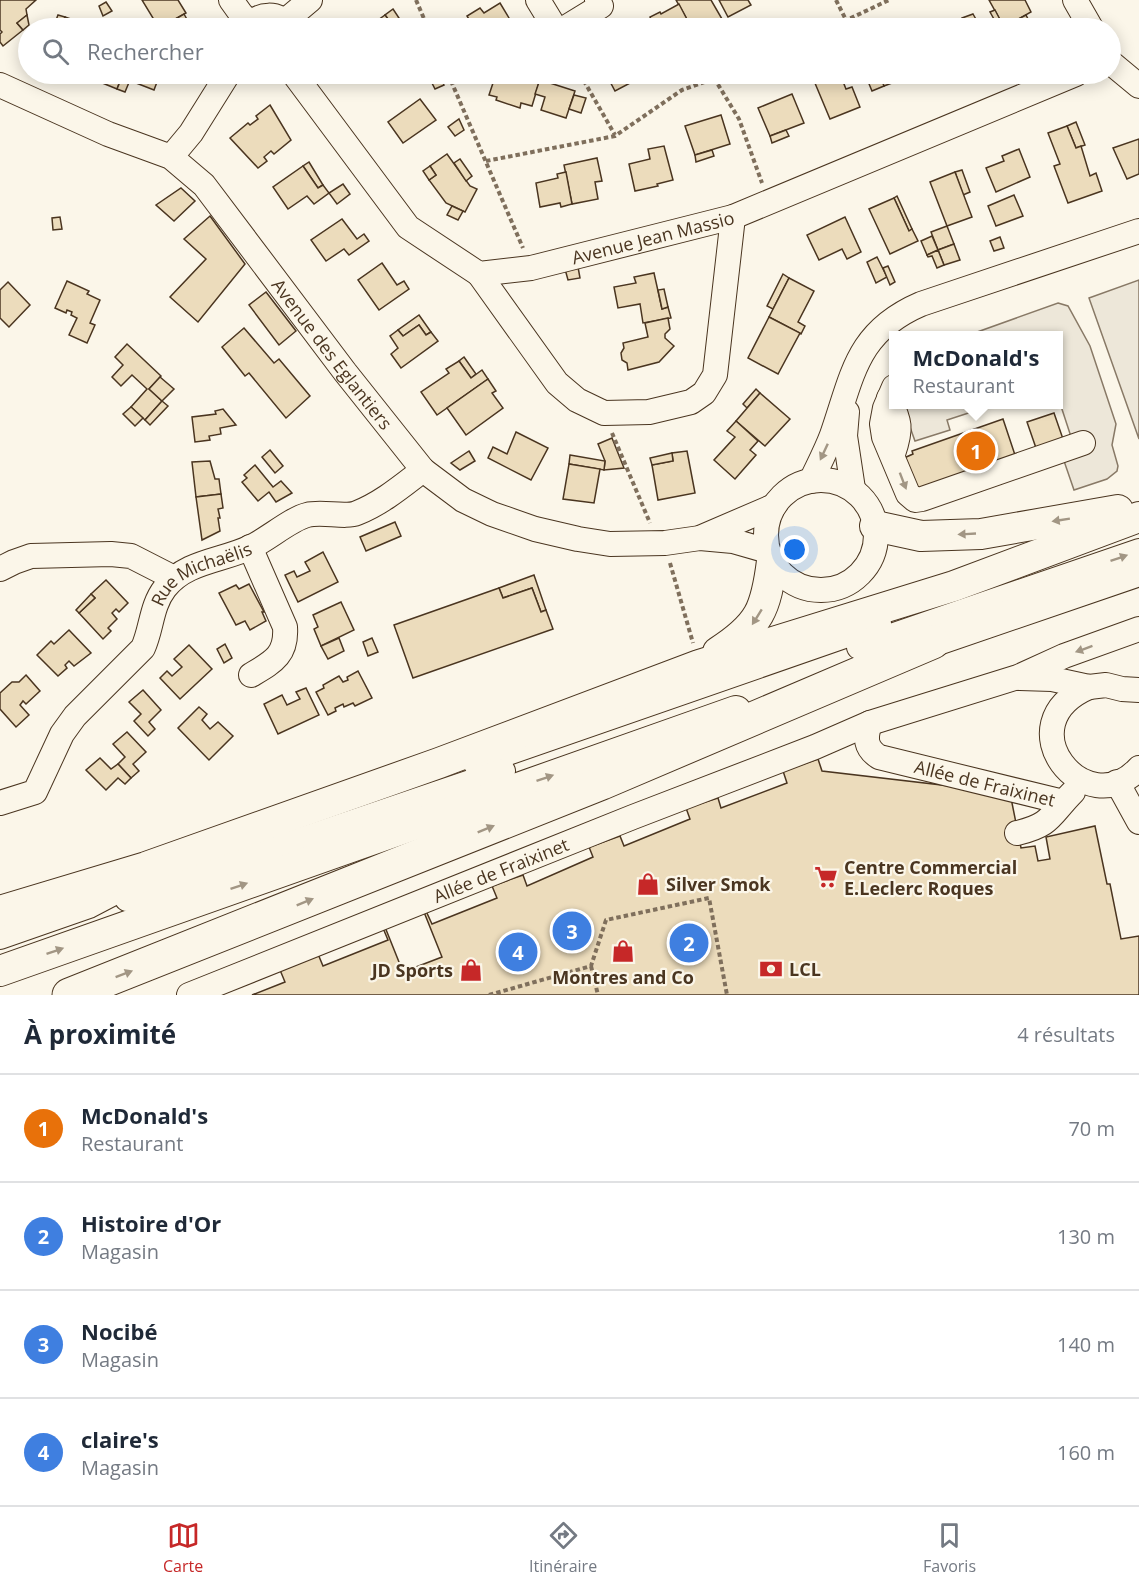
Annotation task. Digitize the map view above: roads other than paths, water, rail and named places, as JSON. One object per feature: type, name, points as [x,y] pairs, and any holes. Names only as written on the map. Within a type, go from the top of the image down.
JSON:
[{"type":"highway","points":[[69,995],[602,783],[933,642]]},
{"type":"main road","points":[[875,526],[921,536],[981,534],[1139,507]]},
{"type":"main road","points":[[0,911],[157,863],[438,763],[699,665],[954,585],[1139,517]]},
{"type":"main road","points":[[699,665],[739,638],[758,617],[764,606],[768,588],[770,556]]},
{"type":"main road","points":[[0,971],[1139,571]]},
{"type":"street","points":[[231,0],[244,18]]},
{"type":"street","points":[[293,18],[310,0]]},
{"type":"street","points":[[538,0],[549,18]]},
{"type":"street","points":[[581,18],[601,6],[597,0]]},
{"type":"street","points":[[1075,0],[1085,18]]},
{"type":"street","points":[[259,18],[267,15],[279,18]]},
{"type":"street","points":[[1121,71],[1139,86]]},
{"type":"street","points":[[171,157],[191,133],[222,84]]},
{"type":"street","points":[[302,84],[408,226],[479,274],[557,383],[577,400],[604,413],[650,412],[691,402],[704,393],[715,375],[733,216]]},
{"type":"street","name":"Avenue Jean Massio","points":[[479,274],[531,268],[733,216],[1052,84]]},
{"type":"street","name":"Avenue des Eglantiers","points":[[0,85],[108,134],[171,157],[204,185],[345,372],[423,470],[463,500],[492,514],[535,529],[610,544],[665,543],[700,538],[733,541],[770,556]]},
{"type":"street","points":[[811,481],[831,437],[855,363],[869,341],[882,328],[906,310],[1139,231]]},
{"type":"street","points":[[849,382],[845,436],[853,489]]},
{"type":"street","points":[[889,397],[882,424],[884,438],[893,454],[908,494],[915,500],[1083,443]]},
{"type":"street","name":"Rue Michaëlis","points":[[0,803],[35,792],[62,734],[75,716],[143,648],[159,598],[174,578],[188,569],[250,548],[306,515],[354,514],[385,500],[423,470]]},
{"type":"street","points":[[811,481],[829,481],[853,489],[869,508],[875,526],[876,539],[873,555],[866,568],[854,580],[825,591],[809,590],[794,584],[782,574],[770,556],[766,531],[768,518],[774,506],[783,494],[811,481]]},
{"type":"street","name":"Avenue des Eglantiers","points":[[700,538],[774,506]]},
{"type":"street","points":[[0,937],[89,906],[129,885],[1139,533]]},
{"type":"street","points":[[250,548],[285,627],[282,650],[276,660],[251,675]]},
{"type":"street","points":[[89,906],[136,898],[1139,551]]},
{"type":"street","points":[[0,569],[14,561],[31,556],[111,554],[131,556],[174,578]]},
{"type":"street","points":[[1018,677],[1064,656],[1139,629]]},
{"type":"street","points":[[1018,677],[1052,679],[1089,687]]},
{"type":"street","name":"Allée de Fraixinet","points":[[189,995],[633,817],[815,747],[870,723],[1018,677]]},
{"type":"street","points":[[1133,694],[1106,685],[1089,687],[1075,693],[1063,703],[1055,717],[1052,732],[1053,747],[1059,762],[1070,773],[1083,781],[1094,784],[1117,782],[1139,768]]},
{"type":"street","points":[[870,723],[866,743],[871,752],[879,757]]},
{"type":"street","name":"Allée de Fraixinet","points":[[815,747],[879,757],[1063,802],[1083,781]]},
{"type":"street","points":[[1117,782],[1139,822]]},
{"type":"street","points":[[1017,833],[1036,829],[1049,820],[1063,802]]},
{"type":"place","name":"McDonald's","points":[[976,451]]},
{"type":"place","name":"Centre Commercial E.Leclerc Roques","points":[[826,877]]},
{"type":"place","name":"Silver Smok","points":[[648,884]]},
{"type":"place","name":"Nocibé","points":[[572,931]]},
{"type":"place","name":"Histoire d'Or","points":[[689,943]]},
{"type":"place","name":"Montres and Co","points":[[623,951]]},
{"type":"place","name":"claire's","points":[[518,952]]},
{"type":"place","name":"LCL","points":[[771,969]]},
{"type":"place","name":"JD Sports","points":[[471,970]]}]
